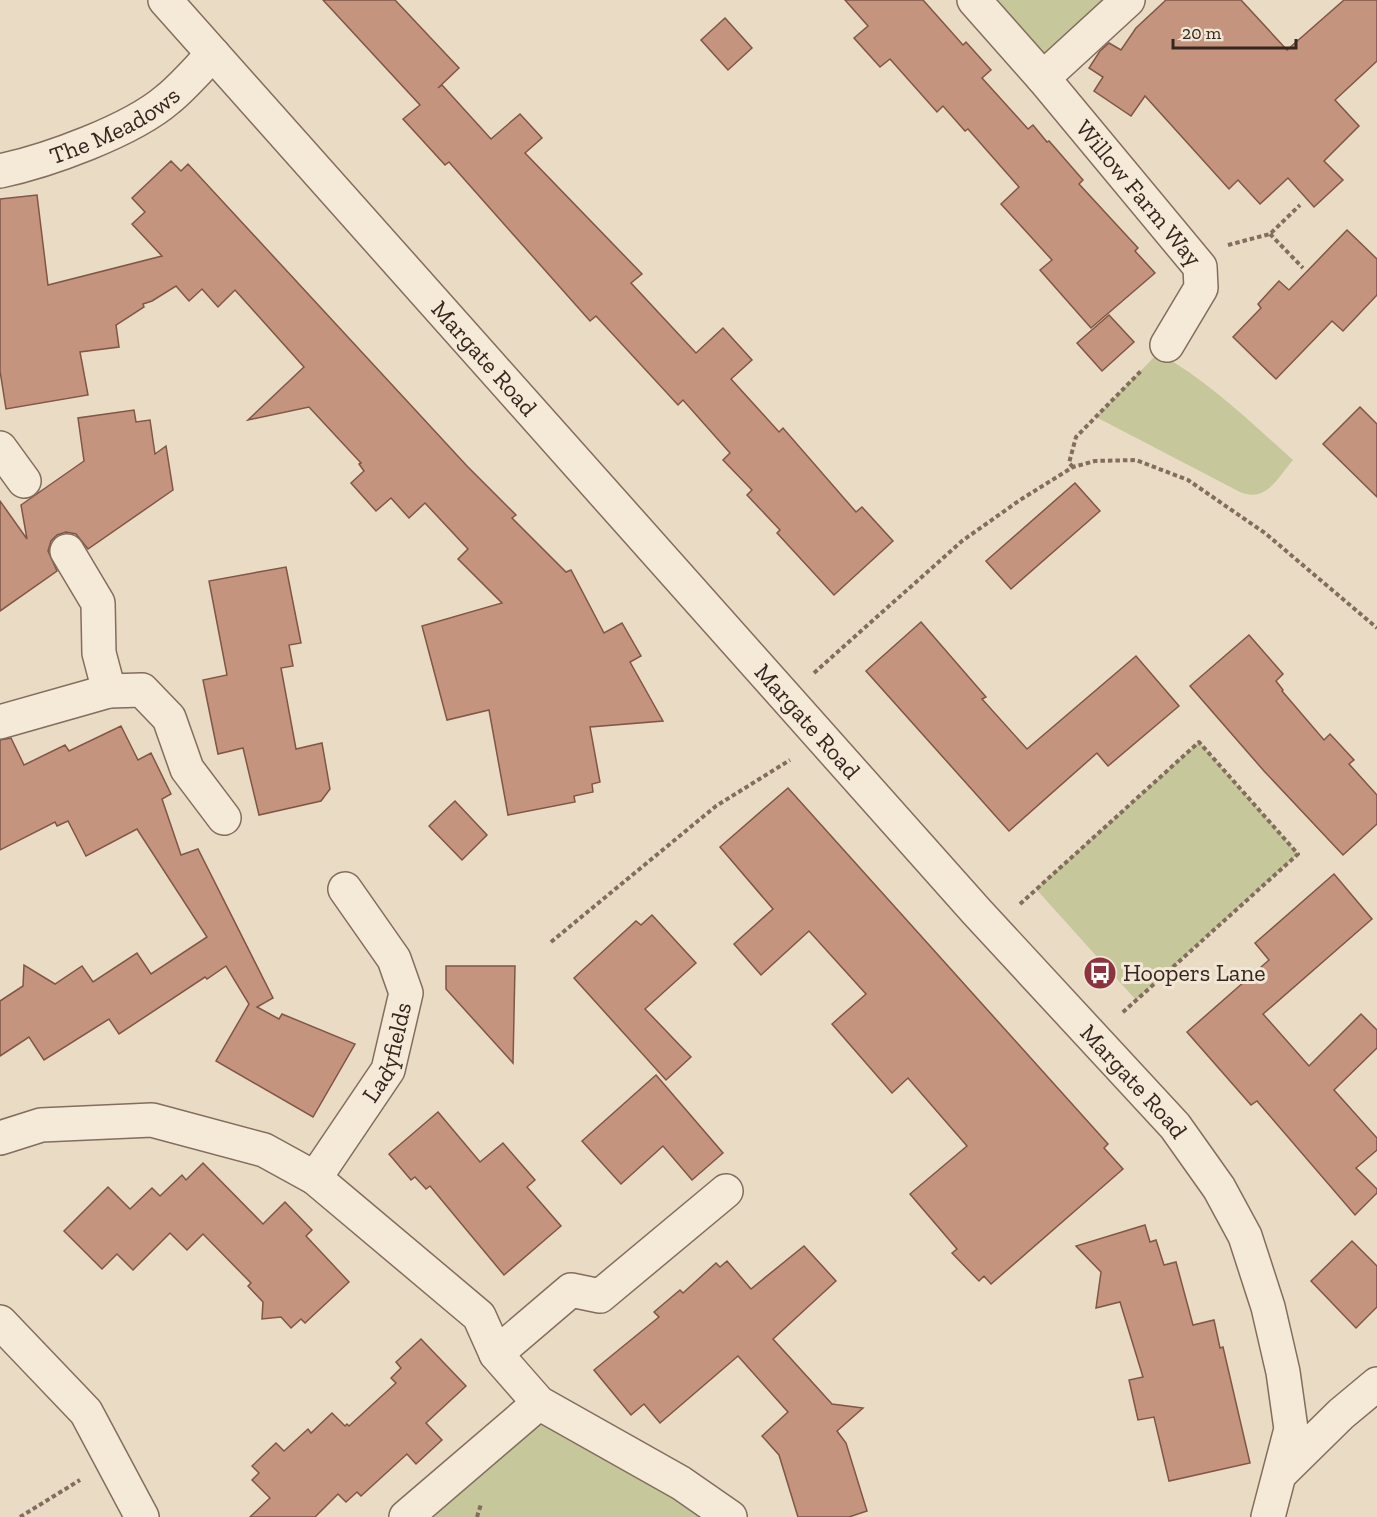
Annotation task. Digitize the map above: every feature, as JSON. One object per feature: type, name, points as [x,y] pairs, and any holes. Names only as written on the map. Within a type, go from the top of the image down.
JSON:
[{"type":"street","name":"Margate Road","points":[[165,0],[413,282],[787,697],[992,929],[1175,1126],[1219,1188],[1245,1236],[1268,1307],[1283,1372],[1291,1429],[1268,1517]]},
{"type":"street","name":"Willow Farm Way","points":[[974,0],[1043,78],[1200,267],[1201,288],[1167,345]]},
{"type":"street","points":[[1043,78],[1128,0]]},
{"type":"street","name":"The Meadows","points":[[0,171],[19,167],[118,130],[167,100],[213,54]]},
{"type":"street","points":[[0,448],[24,482]]},
{"type":"street","points":[[67,551],[98,603],[99,653],[109,691]]},
{"type":"street","points":[[0,722],[109,691],[142,690],[169,718],[187,769],[224,818]]},
{"type":"street","name":"Ladyfields","points":[[315,1178],[388,1070],[406,993],[394,959],[345,889]]},
{"type":"street","points":[[0,1138],[41,1125],[152,1120],[264,1150],[315,1178],[479,1316],[496,1354],[539,1403],[681,1483],[730,1517]]},
{"type":"street","points":[[496,1354],[571,1290],[600,1296],[726,1191]]},
{"type":"street","points":[[0,1322],[86,1412],[142,1517]]},
{"type":"street","points":[[1279,1476],[1341,1414],[1377,1384]]},
{"type":"street","points":[[406,1517],[539,1403]]},
{"type":"path","points":[[1190,255],[1270,234],[1300,205]]},
{"type":"path","points":[[1270,234],[1303,268]]},
{"type":"path","points":[[1073,468],[1069,463],[1076,437],[1167,345]]},
{"type":"path","points":[[787,697],[962,541],[1020,500],[1073,468],[1095,461],[1136,460],[1188,480],[1265,533],[1377,628]]},
{"type":"path","points":[[551,942],[716,806],[825,740]]},
{"type":"path","points":[[992,929],[1199,742],[1298,854],[1094,1038]]},
{"type":"path","points":[[20,1517],[111,1460]]},
{"type":"green space","points":[[974,0],[1128,0],[1043,78]]},
{"type":"green space","points":[[1158,353],[1212,389],[1293,460],[1271,487],[1257,494],[1249,495],[1240,492],[1096,417]]},
{"type":"green space","points":[[1199,742],[1298,854],[1136,1000],[1036,889]]},
{"type":"green space","points":[[539,1403],[730,1517],[406,1517]]},
{"type":"building","points":[[323,0],[395,0],[459,68],[438,88],[442,85],[491,139],[520,114],[542,138],[525,153],[642,274],[631,283],[696,353],[723,328],[752,360],[731,379],[779,432],[783,428],[856,512],[862,507],[893,541],[834,595],[777,533],[780,530],[747,495],[752,490],[723,460],[730,453],[683,400],[678,405],[596,316],[590,321],[449,162],[445,165],[403,119],[420,105]]},
{"type":"building","points":[[845,0],[923,0],[963,45],[966,42],[991,70],[982,78],[1028,129],[1033,125],[1047,142],[1049,141],[1083,180],[1079,184],[1138,248],[1135,251],[1155,273],[1091,328],[1040,270],[1052,260],[1001,204],[1019,187],[968,129],[965,131],[943,106],[937,112],[890,59],[880,67],[854,38],[868,26]]},
{"type":"building","points":[[1166,0],[1241,0],[1287,50],[1344,0],[1377,0],[1377,61],[1335,100],[1359,126],[1324,161],[1343,180],[1314,207],[1288,178],[1260,204],[1238,180],[1229,189],[1145,96],[1131,116],[1094,91],[1103,77],[1089,68],[1100,51],[1109,43],[1121,50],[1136,28]]},
{"type":"building","points":[[725,18],[752,48],[728,70],[701,40]]},
{"type":"building","points":[[171,161],[181,171],[188,164],[467,466],[516,515],[512,518],[566,572],[571,570],[604,633],[622,623],[641,656],[630,662],[663,721],[590,727],[600,782],[592,784],[593,792],[574,796],[575,802],[508,815],[489,710],[447,720],[422,626],[502,603],[458,559],[468,549],[425,503],[409,518],[391,498],[376,511],[351,483],[364,471],[359,464],[361,463],[309,407],[248,420],[304,367],[235,290],[218,307],[202,289],[189,301],[176,286],[143,304],[144,307],[116,325],[119,347],[80,352],[88,395],[6,409],[0,371],[0,199],[37,195],[48,285],[162,256],[132,224],[145,212],[132,198]]},
{"type":"building","points":[[1347,230],[1377,259],[1377,295],[1343,331],[1332,321],[1276,379],[1233,337],[1261,308],[1258,304],[1279,281],[1289,290]]},
{"type":"building","points":[[1109,315],[1134,342],[1102,371],[1077,343]]},
{"type":"building","points":[[1360,407],[1377,424],[1377,497],[1323,444]]},
{"type":"building","points":[[134,410],[136,422],[150,420],[155,454],[166,446],[173,490],[88,549],[76,534],[66,532],[57,535],[51,541],[48,551],[57,571],[0,611],[0,501],[27,539],[21,505],[84,461],[78,418]]},
{"type":"building","points":[[1075,483],[1100,511],[1011,589],[986,561]]},
{"type":"building","points":[[286,567],[301,643],[289,645],[293,666],[281,668],[296,749],[322,743],[330,789],[321,801],[259,815],[243,748],[218,754],[203,680],[227,675],[209,581]]},
{"type":"building","points":[[921,622],[986,697],[982,699],[1027,749],[1136,656],[1179,706],[1108,766],[1097,753],[1009,831],[866,671]]},
{"type":"building","points":[[1249,635],[1283,674],[1276,681],[1282,691],[1324,740],[1330,734],[1354,760],[1349,764],[1377,795],[1377,824],[1343,855],[1264,771],[1190,686]]},
{"type":"building","points":[[121,726],[138,760],[151,753],[171,794],[162,799],[181,855],[198,849],[273,998],[257,1007],[279,1019],[282,1014],[355,1044],[313,1117],[216,1061],[249,1004],[226,966],[207,979],[205,977],[119,1034],[109,1019],[44,1060],[29,1037],[0,1056],[0,1001],[23,986],[24,965],[55,984],[82,966],[93,982],[137,953],[151,974],[207,937],[137,829],[86,856],[68,821],[57,826],[55,822],[0,850],[0,740],[11,738],[24,765],[65,745],[69,751]]},
{"type":"building","points":[[788,788],[1108,1144],[1104,1148],[1123,1169],[991,1284],[984,1276],[979,1281],[952,1253],[957,1249],[910,1194],[967,1146],[908,1078],[892,1093],[832,1024],[866,994],[809,931],[761,975],[734,944],[773,909],[720,847]]},
{"type":"building","points":[[455,801],[487,835],[462,860],[429,826]]},
{"type":"building","points":[[1334,874],[1372,919],[1263,1014],[1309,1066],[1361,1014],[1377,1030],[1377,1048],[1334,1090],[1377,1138],[1377,1150],[1356,1168],[1377,1189],[1377,1193],[1355,1215],[1257,1101],[1251,1105],[1187,1032],[1269,960],[1255,943]]},
{"type":"building","points":[[652,915],[696,963],[645,1009],[691,1057],[666,1080],[574,978],[636,921],[641,925]]},
{"type":"building","points":[[446,966],[515,966],[513,1063],[446,989]]},
{"type":"building","points":[[656,1075],[723,1153],[692,1180],[663,1146],[621,1184],[582,1141]]},
{"type":"building","points":[[438,1112],[480,1162],[503,1143],[535,1180],[527,1187],[561,1226],[504,1275],[430,1186],[426,1189],[415,1177],[411,1180],[389,1154]]},
{"type":"building","points":[[203,1163],[263,1224],[285,1202],[312,1230],[306,1236],[349,1282],[305,1323],[301,1319],[291,1328],[281,1317],[262,1319],[263,1302],[248,1286],[251,1283],[203,1234],[187,1250],[170,1233],[133,1270],[117,1254],[102,1269],[64,1231],[108,1187],[130,1209],[152,1188],[160,1196],[182,1175],[186,1180]]},
{"type":"building","points":[[1145,1225],[1150,1242],[1156,1240],[1164,1265],[1176,1262],[1193,1325],[1214,1320],[1220,1348],[1223,1347],[1250,1463],[1169,1481],[1154,1417],[1138,1420],[1129,1380],[1143,1377],[1120,1302],[1096,1308],[1101,1272],[1076,1246]]},
{"type":"building","points":[[1352,1241],[1377,1266],[1377,1307],[1356,1328],[1311,1281]]},
{"type":"building","points":[[804,1246],[836,1281],[773,1339],[832,1404],[863,1408],[837,1431],[846,1443],[867,1511],[849,1517],[798,1517],[779,1455],[762,1436],[788,1412],[738,1356],[660,1423],[644,1404],[631,1415],[594,1370],[659,1317],[654,1312],[680,1290],[683,1293],[716,1263],[720,1267],[727,1261],[751,1289]]},
{"type":"building","points":[[421,1339],[466,1386],[426,1423],[442,1440],[416,1464],[407,1454],[361,1496],[357,1492],[346,1502],[338,1494],[315,1517],[250,1517],[270,1498],[252,1480],[259,1473],[252,1466],[276,1443],[284,1451],[308,1429],[311,1433],[332,1413],[345,1426],[347,1424],[349,1426],[396,1383],[391,1378],[401,1368],[396,1362]]},
{"type":"place","name":"Hoopers Lane","points":[[1100,973]]}]
